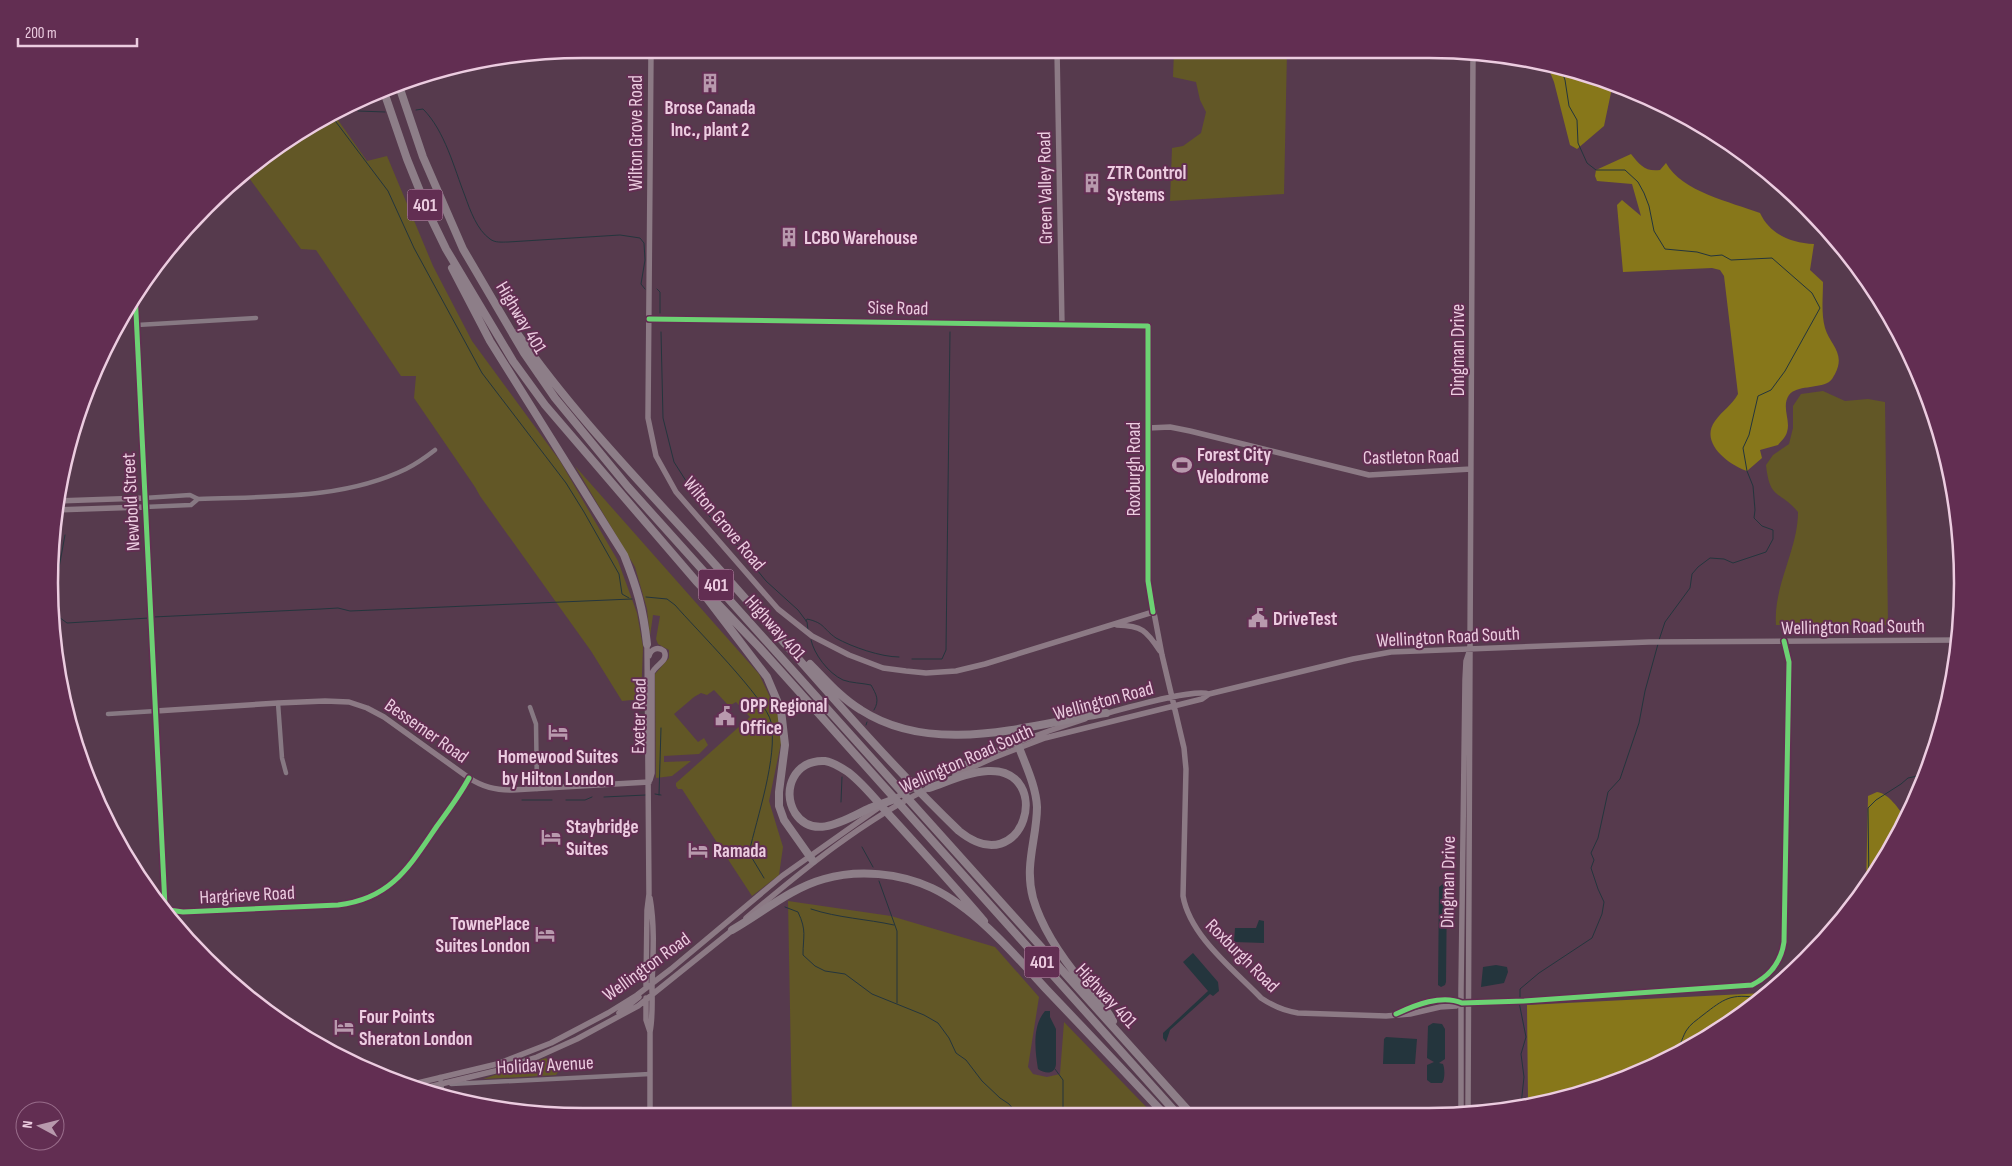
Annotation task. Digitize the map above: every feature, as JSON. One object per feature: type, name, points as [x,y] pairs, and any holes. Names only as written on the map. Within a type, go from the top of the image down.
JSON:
[{"type":"highway","name":"Highway 401","points":[[401,90],[423,157],[464,249],[524,353],[555,398],[628,487],[1186,1108]]},
{"type":"highway","name":"Highway 401","points":[[386,97],[407,159],[430,216],[446,249],[514,361],[544,405],[696,581],[759,647],[1172,1108]]},
{"type":"highway","points":[[446,249],[452,267],[490,341],[624,555],[638,590],[643,610],[647,644]]},
{"type":"highway","points":[[504,320],[512,326],[546,375],[930,803],[970,840],[981,844],[995,845],[1008,840],[1018,834],[1024,822],[1027,806],[1020,785],[1011,777],[1000,772],[975,774],[927,785]]},
{"type":"highway","points":[[696,581],[701,592],[767,678],[781,710],[785,745],[779,806],[784,820],[811,859]]},
{"type":"highway","points":[[776,633],[788,641],[839,693],[861,710],[891,725],[918,732],[954,735],[981,734],[1106,713]]},
{"type":"highway","points":[[1018,745],[1029,774],[1037,806],[1030,856],[1030,876],[1038,912],[1057,948],[1111,1016],[1118,1032]]},
{"type":"highway","points":[[892,800],[874,812],[822,827],[813,826],[798,817],[791,807],[789,797],[791,781],[794,775],[803,766],[812,762],[826,761],[839,766],[851,774],[941,870],[1005,944],[1159,1108]]},
{"type":"highway","points":[[732,930],[808,885],[825,879],[875,874],[914,881],[932,888],[958,903],[1005,944]]},
{"type":"main road","name":"Wilton Grove Road","points":[[651,58],[648,418],[656,456],[676,492],[778,609],[812,636],[848,655],[883,668],[926,673],[972,668],[1153,612]]},
{"type":"main road","name":"Green Valley Road","points":[[1057,58],[1062,324]]},
{"type":"main road","name":"Dingman Drive","points":[[1468,1107],[1465,1003],[1465,690],[1466,661],[1470,649],[1474,60]]},
{"type":"main road","name":"Newbold Street","points":[[136,307],[144,507],[156,711]]},
{"type":"main road","name":"Sise Road","points":[[649,319],[1148,326]]},
{"type":"main road","name":"Roxburgh Road","points":[[1148,326],[1148,581],[1162,654],[1184,748],[1186,769],[1183,896],[1187,913],[1198,933],[1261,998],[1272,1005],[1298,1013],[1386,1016],[1431,1002],[1456,1000],[1465,1003]]},
{"type":"main road","name":"Castleton Road","points":[[1148,428],[1170,427],[1190,431],[1369,475],[1471,469]]},
{"type":"main road","points":[[64,501],[144,498]]},
{"type":"main road","points":[[63,510],[144,507]]},
{"type":"main road","points":[[1112,624],[1141,628],[1148,634],[1162,654]]},
{"type":"main road","name":"Wellington Road South","points":[[892,800],[1018,745],[1202,699],[1209,694],[1354,658],[1391,652],[1649,642],[1951,640]]},
{"type":"main road","name":"Exeter Road","points":[[647,644],[649,894],[647,910],[646,1020],[650,1032]]},
{"type":"main road","name":"Exeter Road","points":[[647,660],[650,653],[657,648],[666,654],[665,658],[652,673],[652,773],[649,782]]},
{"type":"main road","name":"Wellington Road","points":[[1018,745],[1106,713],[1201,692],[1209,694]]},
{"type":"main road","name":"Bessemer Road","points":[[156,711],[278,703],[349,702],[367,708],[384,717],[469,778],[486,787],[498,790],[537,789],[649,782]]},
{"type":"main road","name":"Wellington Road South","points":[[874,812],[927,785]]},
{"type":"main road","name":"Wellington Road","points":[[422,1084],[495,1072],[537,1057],[603,1026],[638,1006],[732,930],[811,859],[874,812]]},
{"type":"main road","name":"Wellington Road","points":[[429,1085],[497,1064],[534,1050],[579,1029],[646,989],[782,876],[811,859]]},
{"type":"main road","name":"Exeter Road","points":[[649,894],[652,910],[650,1108]]},
{"type":"main road","points":[[603,1026],[646,989]]},
{"type":"main road","name":"Dingman Drive","points":[[1461,1107],[1465,1003]]},
{"type":"street","points":[[137,325],[256,318]]},
{"type":"street","points":[[144,498],[190,495],[198,499],[308,495],[342,490],[398,472],[435,450]]},
{"type":"street","points":[[144,507],[191,504],[198,499]]},
{"type":"street","points":[[1465,1003],[1524,1001],[1752,985],[1776,967],[1783,952],[1784,942],[1789,662],[1784,641]]},
{"type":"street","points":[[278,703],[282,758],[286,772]]},
{"type":"street","points":[[530,707],[536,724],[537,789]]},
{"type":"street","points":[[108,714],[156,711]]},
{"type":"street","name":"Hargrieve Road","points":[[156,711],[164,901]]},
{"type":"street","name":"Hargrieve Road","points":[[173,912],[338,904],[354,902],[372,896],[391,886],[406,871],[469,778]]},
{"type":"street","name":"Holiday Avenue","points":[[441,1081],[650,1074]]},
{"type":"street","points":[[441,1081],[442,1090]]},
{"type":"shaded area","points":[[1174,58],[1287,58],[1284,194],[1170,201],[1172,148],[1183,146],[1201,133],[1206,112],[1200,100],[1196,82],[1173,77]]},
{"type":"shaded area","points":[[1550,72],[1611,90],[1604,126],[1577,149],[1570,145]]},
{"type":"shaded area","points":[[337,119],[367,161],[387,156],[433,266],[472,341],[560,461],[618,561],[637,613],[643,647],[641,699],[622,701],[591,651],[480,496],[414,398],[416,376],[401,376],[316,250],[301,249],[249,178],[291,146]]},
{"type":"shaded area","points":[[1631,154],[1640,164],[1650,170],[1660,170],[1666,163],[1683,182],[1695,189],[1760,213],[1769,227],[1782,236],[1797,242],[1814,244],[1810,270],[1823,282],[1824,323],[1827,334],[1838,355],[1838,367],[1829,382],[1819,386],[1802,388],[1789,395],[1786,404],[1788,427],[1786,436],[1778,445],[1760,450],[1762,458],[1747,471],[1732,464],[1718,452],[1713,445],[1711,437],[1711,429],[1715,421],[1738,394],[1724,276],[1720,270],[1712,268],[1623,272],[1617,205],[1622,200],[1641,216],[1632,184],[1597,181],[1595,176],[1596,170]]},
{"type":"shaded area","points":[[1823,391],[1845,401],[1868,399],[1885,402],[1888,625],[1776,625],[1778,596],[1794,540],[1798,512],[1773,490],[1766,465],[1773,455],[1789,444],[1793,428],[1793,406],[1801,394]]},
{"type":"shaded area","points":[[575,466],[759,674],[777,712],[781,726],[781,743],[769,801],[783,847],[779,875],[752,896],[682,789],[678,789],[676,786],[676,783],[750,717],[736,702],[729,706],[714,690],[707,695],[701,693],[694,697],[674,714],[698,742],[704,738],[708,745],[699,754],[664,756],[664,762],[691,761],[672,776],[656,778],[655,674],[669,658],[669,650],[658,644],[656,639],[660,616],[653,615],[650,636],[647,609],[635,567]]},
{"type":"shaded area","points":[[1877,792],[1882,793],[1901,812],[1866,875],[1868,796]]},
{"type":"shaded area","points":[[788,901],[891,916],[995,947],[1039,997],[1028,1067],[1033,1074],[1047,1077],[1060,1074],[1064,1022],[1147,1108],[792,1108]]},
{"type":"shaded area","points":[[1757,993],[1721,1020],[1661,1054],[1598,1081],[1565,1091],[1528,1099],[1527,1005]]},
{"type":"shaded area","points":[[546,1058],[558,1072],[556,1075],[483,1079]]},
{"type":"water","points":[[1444,883],[1447,885],[1446,982],[1441,987],[1438,985],[1439,887]]},
{"type":"water","points":[[1259,920],[1264,921],[1264,943],[1234,942],[1235,928],[1256,928]]},
{"type":"water","points":[[1193,953],[1218,982],[1219,991],[1213,996],[1210,994],[1170,1030],[1166,1042],[1163,1038],[1163,1033],[1208,991],[1183,962]]},
{"type":"water","points":[[1496,965],[1507,967],[1508,972],[1504,983],[1481,987],[1483,967]]},
{"type":"water","points":[[1045,1011],[1050,1011],[1050,1017],[1056,1029],[1056,1064],[1052,1072],[1044,1072],[1038,1069],[1036,1054],[1036,1031]]},
{"type":"water","points":[[1433,1023],[1442,1024],[1445,1029],[1445,1059],[1439,1063],[1443,1064],[1444,1069],[1442,1083],[1431,1083],[1427,1080],[1427,1065],[1434,1062],[1427,1058],[1428,1026]]},
{"type":"water","points":[[1386,1037],[1417,1039],[1415,1064],[1383,1064],[1384,1039]]},
{"type":"waterway","points":[[1563,75],[1569,106],[1577,120],[1578,143],[1587,163],[1596,170],[1625,170],[1638,182],[1649,206],[1654,231],[1665,249],[1697,252],[1711,256],[1722,255],[1731,260],[1772,258],[1812,293],[1820,308],[1785,371],[1771,390],[1758,396],[1749,435],[1743,448],[1747,471],[1753,486],[1754,518],[1762,526],[1773,530],[1773,539],[1766,552],[1733,563],[1724,559],[1710,558],[1698,567],[1692,574],[1690,588],[1665,622],[1659,640]]},
{"type":"waterway","points":[[416,110],[423,109],[437,128],[448,150],[474,219],[490,239],[496,242],[503,242],[620,235],[640,238],[644,243],[645,260],[641,284],[645,289]]},
{"type":"waterway","points":[[358,111],[385,112]]},
{"type":"waterway","points":[[335,120],[388,191],[414,248],[482,373],[566,483],[619,574],[622,594],[629,598]]},
{"type":"waterway","points":[[657,289],[660,292],[660,313]]},
{"type":"waterway","points":[[661,332],[663,418],[674,462],[707,514],[726,532],[766,581],[798,610],[807,622],[808,630]]},
{"type":"waterway","points":[[912,659],[942,659],[946,650],[950,332]]},
{"type":"waterway","points":[[58,571],[65,535]]},
{"type":"waterway","points":[[646,597],[667,599],[675,605],[744,681],[757,697],[771,722],[772,752],[749,853],[764,878]]},
{"type":"waterway","points":[[153,617],[338,608],[350,611],[632,599]]},
{"type":"waterway","points":[[59,617],[67,623],[149,618]]},
{"type":"waterway","points":[[806,621],[807,619],[817,622],[836,638],[850,645],[875,653],[899,657]]},
{"type":"waterway","points":[[811,640],[822,663],[837,677],[846,681],[871,685],[877,700],[874,710]]},
{"type":"waterway","points":[[1520,998],[1520,989],[1539,973],[1592,938],[1602,914],[1604,902],[1591,868],[1594,860],[1591,853],[1598,838],[1608,792],[1620,779],[1639,723],[1645,691],[1658,644]]},
{"type":"waterway","points":[[659,795],[661,728]]},
{"type":"waterway","points":[[1869,870],[1868,808],[1876,800],[1908,778],[1917,776]]},
{"type":"waterway","points":[[841,802],[842,777]]},
{"type":"waterway","points":[[655,794],[661,795]]},
{"type":"waterway","points":[[604,797],[646,795]]},
{"type":"waterway","points":[[566,800],[585,800],[592,797]]},
{"type":"waterway","points":[[522,800],[552,800]]},
{"type":"waterway","points":[[862,847],[873,867]]},
{"type":"waterway","points":[[879,881],[897,931],[897,1003]]},
{"type":"waterway","points":[[785,907],[798,912],[804,929],[803,955],[815,966],[825,971],[845,974],[872,994],[924,1015],[938,1023],[949,1038],[956,1053],[966,1060],[982,1081],[1012,1108]]},
{"type":"waterway","points":[[811,909],[894,925]]},
{"type":"waterway","points":[[1680,1044],[1690,1026],[1722,1001],[1741,996],[1752,997]]},
{"type":"waterway","points":[[1519,1002],[1526,1037],[1521,1054],[1524,1077],[1522,1100]]},
{"type":"waterway","points":[[1055,1069],[1063,1080],[1063,1108]]},
{"type":"cycle path","points":[[136,308],[165,901]]},
{"type":"cycle path","points":[[649,319],[1148,326],[1148,581],[1153,612]]},
{"type":"cycle path","points":[[1396,1014],[1420,1004],[1437,1000],[1462,1003],[1524,1001],[1752,985],[1769,973],[1774,968],[1783,950],[1784,942],[1789,662],[1784,641]]},
{"type":"cycle path","points":[[172,910],[183,912],[338,905],[356,902],[372,896],[397,879],[417,855],[454,803],[469,778]]},
{"type":"place","name":"Brose Canada Inc., plant 2","points":[[710,83]]},
{"type":"place","name":"ZTR Control Systems","points":[[1092,183]]},
{"type":"place","name":"LCBO Warehouse","points":[[789,237]]},
{"type":"place","name":"Forest City Velodrome","points":[[1182,465]]},
{"type":"place","name":"DriveTest","points":[[1258,618]]},
{"type":"place","name":"OPP Regional Office","points":[[725,716]]},
{"type":"place","name":"Homewood Suites by Hilton London","points":[[558,732]]},
{"type":"place","name":"Staybridge Suites","points":[[551,837]]},
{"type":"place","name":"Ramada","points":[[698,850]]},
{"type":"place","name":"TownePlace Suites London","points":[[545,934]]},
{"type":"place","name":"Four Points Sheraton London","points":[[344,1027]]}]
